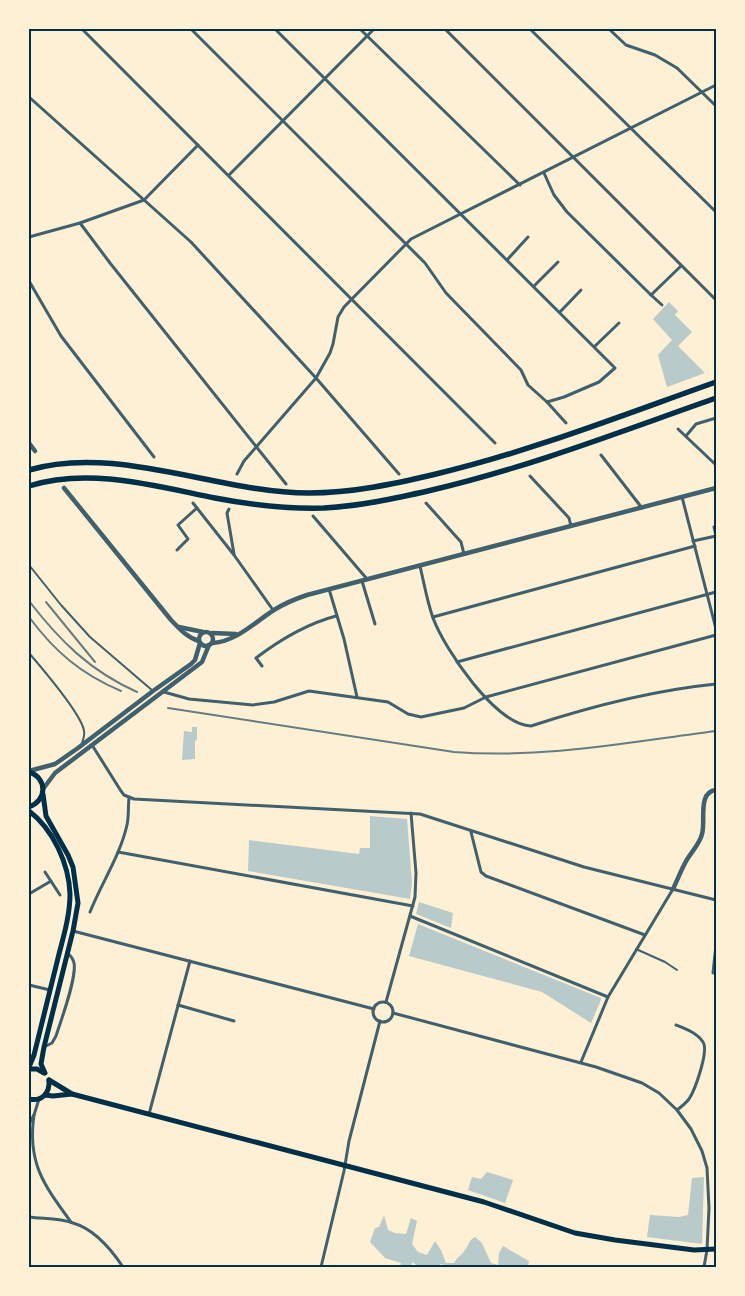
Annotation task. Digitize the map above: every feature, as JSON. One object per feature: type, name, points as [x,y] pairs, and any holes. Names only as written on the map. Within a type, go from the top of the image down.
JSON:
[{"type":"highway","points":[[29,470],[54,464],[80,462],[112,464],[274,492],[310,493],[361,490],[465,467],[522,452],[716,382]]},
{"type":"highway","points":[[29,486],[66,479],[99,478],[128,481],[264,505],[323,508],[371,503],[518,468],[716,398]]},
{"type":"main road","points":[[29,771],[39,778],[46,816],[68,855],[76,878],[78,903],[68,954],[41,1064],[50,1086],[45,1095],[39,1099],[29,1099]]},
{"type":"main road","points":[[29,807],[36,804],[43,792]]},
{"type":"main road","points":[[29,811],[40,820],[51,836],[62,857],[69,883],[70,902],[67,921],[34,1055],[29,1068],[45,1073]]},
{"type":"main road","points":[[49,1080],[72,1094],[484,1202],[575,1233],[615,1240],[708,1250],[716,1249]]},
{"type":"main road","points":[[45,1095],[72,1094]]},
{"type":"street","points":[[82,29],[495,443]]},
{"type":"street","points":[[191,29],[430,268],[446,293],[521,370],[528,385],[566,423]]},
{"type":"street","points":[[275,29],[615,368],[599,382],[547,402]]},
{"type":"street","points":[[360,29],[520,185]]},
{"type":"street","points":[[229,176],[374,29]]},
{"type":"street","points":[[445,29],[716,300]]},
{"type":"street","points":[[530,29],[716,212]]},
{"type":"street","points":[[609,29],[626,45],[655,55],[676,68],[716,106]]},
{"type":"street","points":[[237,474],[244,461],[316,378],[325,365],[334,344],[338,317],[344,307],[406,243],[716,86]]},
{"type":"street","points":[[29,96],[191,242],[316,378],[399,474]]},
{"type":"street","points":[[29,237],[80,223],[144,200],[198,145]]},
{"type":"street","points":[[544,173],[554,195],[567,212],[662,305]]},
{"type":"street","points":[[80,223],[217,399],[286,484]]},
{"type":"street","points":[[507,260],[528,238]]},
{"type":"street","points":[[534,286],[558,262]]},
{"type":"street","points":[[651,295],[681,266]]},
{"type":"street","points":[[29,281],[61,336],[154,457]]},
{"type":"street","points":[[560,312],[581,290]]},
{"type":"street","points":[[594,346],[619,323]]},
{"type":"street","points":[[686,436],[696,424],[716,418]]},
{"type":"street","points":[[678,429],[716,465]]},
{"type":"street","points":[[29,443],[35,450]]},
{"type":"street","points":[[601,455],[642,508]]},
{"type":"street","points":[[530,476],[569,518],[571,526]]},
{"type":"street","points":[[64,488],[151,597],[178,627],[205,646],[224,642],[296,598],[716,488]]},
{"type":"street","points":[[682,497],[716,628]]},
{"type":"street","points":[[193,503],[234,555],[273,611]]},
{"type":"street","points":[[426,503],[461,542],[464,554]]},
{"type":"street","points":[[177,550],[188,539],[178,525],[197,508]]},
{"type":"street","points":[[229,509],[234,555]]},
{"type":"street","points":[[313,516],[364,580],[375,624]]},
{"type":"street","points":[[694,541],[716,537],[714,528]]},
{"type":"street","points":[[433,617],[695,546]]},
{"type":"street","points":[[420,566],[433,617],[445,645],[486,697],[514,722],[531,726],[604,705],[716,684]]},
{"type":"street","points":[[330,589],[357,697]]},
{"type":"street","points":[[457,662],[716,592]]},
{"type":"street","points":[[262,666],[256,658],[276,643],[300,628],[336,616]]},
{"type":"street","points":[[178,627],[210,633],[237,634]]},
{"type":"street","points":[[29,771],[55,764],[153,690],[191,664],[195,660],[200,642],[199,636],[204,632]]},
{"type":"street","points":[[43,792],[55,773],[164,694],[202,662],[211,644],[213,636],[210,633]]},
{"type":"street","points":[[164,694],[253,705],[274,702],[309,692],[388,702],[408,714],[421,717],[464,708],[486,697],[716,635]]},
{"type":"street","points":[[92,745],[121,791],[129,798],[411,813],[430,817],[471,832],[584,867],[716,900]]},
{"type":"street","points":[[580,1062],[608,997],[673,890],[703,834],[704,802],[706,796],[712,790],[716,790]]},
{"type":"street","points":[[90,912],[118,852],[127,826],[129,798]]},
{"type":"street","points":[[386,1002],[413,906],[416,877],[411,813]]},
{"type":"street","points":[[471,832],[481,872],[486,876],[645,935]]},
{"type":"street","points":[[118,852],[413,906]]},
{"type":"street","points":[[45,872],[60,895]]},
{"type":"street","points":[[29,894],[51,881]]},
{"type":"street","points":[[410,916],[608,997]]},
{"type":"street","points":[[73,931],[374,1009]]},
{"type":"street","points":[[713,972],[716,945]]},
{"type":"street","points":[[44,1048],[52,1043],[56,1036],[71,986],[74,963],[72,957],[68,954]]},
{"type":"street","points":[[149,1114],[190,961]]},
{"type":"street","points":[[29,985],[50,990]]},
{"type":"street","points":[[380,1002],[386,1002],[392,1006],[393,1013],[389,1020],[380,1021],[374,1015],[374,1009],[380,1002]]},
{"type":"street","points":[[178,1005],[234,1021]]},
{"type":"street","points":[[393,1013],[580,1062],[642,1083],[659,1093],[677,1110],[698,1142],[707,1168],[709,1208],[708,1250],[704,1267]]},
{"type":"street","points":[[321,1267],[349,1141],[380,1021]]},
{"type":"street","points":[[676,1025],[692,1032],[703,1041],[705,1048],[694,1089],[688,1100],[677,1110]]},
{"type":"street","points":[[39,1099],[31,1134],[34,1160],[55,1201],[71,1222]]},
{"type":"street","points":[[29,1124],[34,1115]]},
{"type":"street","points":[[29,1217],[71,1222],[78,1225],[104,1244],[123,1267]]},
{"type":"lane","points":[[29,565],[90,637],[153,690]]},
{"type":"lane","points":[[29,653],[61,693],[80,721],[84,731],[83,742],[78,748]]},
{"type":"lane","points":[[636,949],[665,962],[676,970]]},
{"type":"shaded area","points":[[669,302],[678,311],[675,315],[692,332],[678,346],[705,373],[667,387],[658,355],[672,340],[653,319]]},
{"type":"shaded area","points":[[192,727],[197,727],[195,759],[182,760],[184,731],[192,732]]},
{"type":"shaded area","points":[[370,816],[407,819],[412,882],[410,899],[248,871],[249,840],[359,854],[360,848],[370,848]]},
{"type":"shaded area","points":[[419,902],[453,913],[451,928],[416,914]]},
{"type":"shaded area","points":[[418,924],[601,998],[591,1023],[542,992],[409,956]]},
{"type":"shaded area","points":[[487,1172],[513,1180],[505,1203],[468,1190],[472,1177],[481,1179]]},
{"type":"shaded area","points":[[704,1177],[702,1244],[647,1237],[650,1215],[679,1217],[688,1215],[692,1178]]},
{"type":"shaded area","points":[[384,1215],[388,1230],[395,1233],[406,1234],[411,1218],[417,1221],[412,1244],[418,1252],[427,1255],[435,1241],[446,1263],[454,1263],[475,1237],[482,1243],[491,1263],[498,1265],[499,1253],[503,1246],[529,1261],[528,1267],[456,1267],[440,1264],[439,1267],[427,1267],[425,1265],[418,1267],[413,1262],[410,1267],[400,1267],[401,1263],[385,1258],[370,1242],[375,1228],[379,1227]]},
{"type":"railway","points":[[29,601],[64,642],[90,665],[120,684],[137,692]]},
{"type":"railway","points":[[46,602],[95,662]]},
{"type":"railway","points":[[29,617],[49,641],[70,661],[93,677],[121,691]]},
{"type":"railway","points":[[168,708],[454,752],[487,754],[586,748],[716,731]]}]
